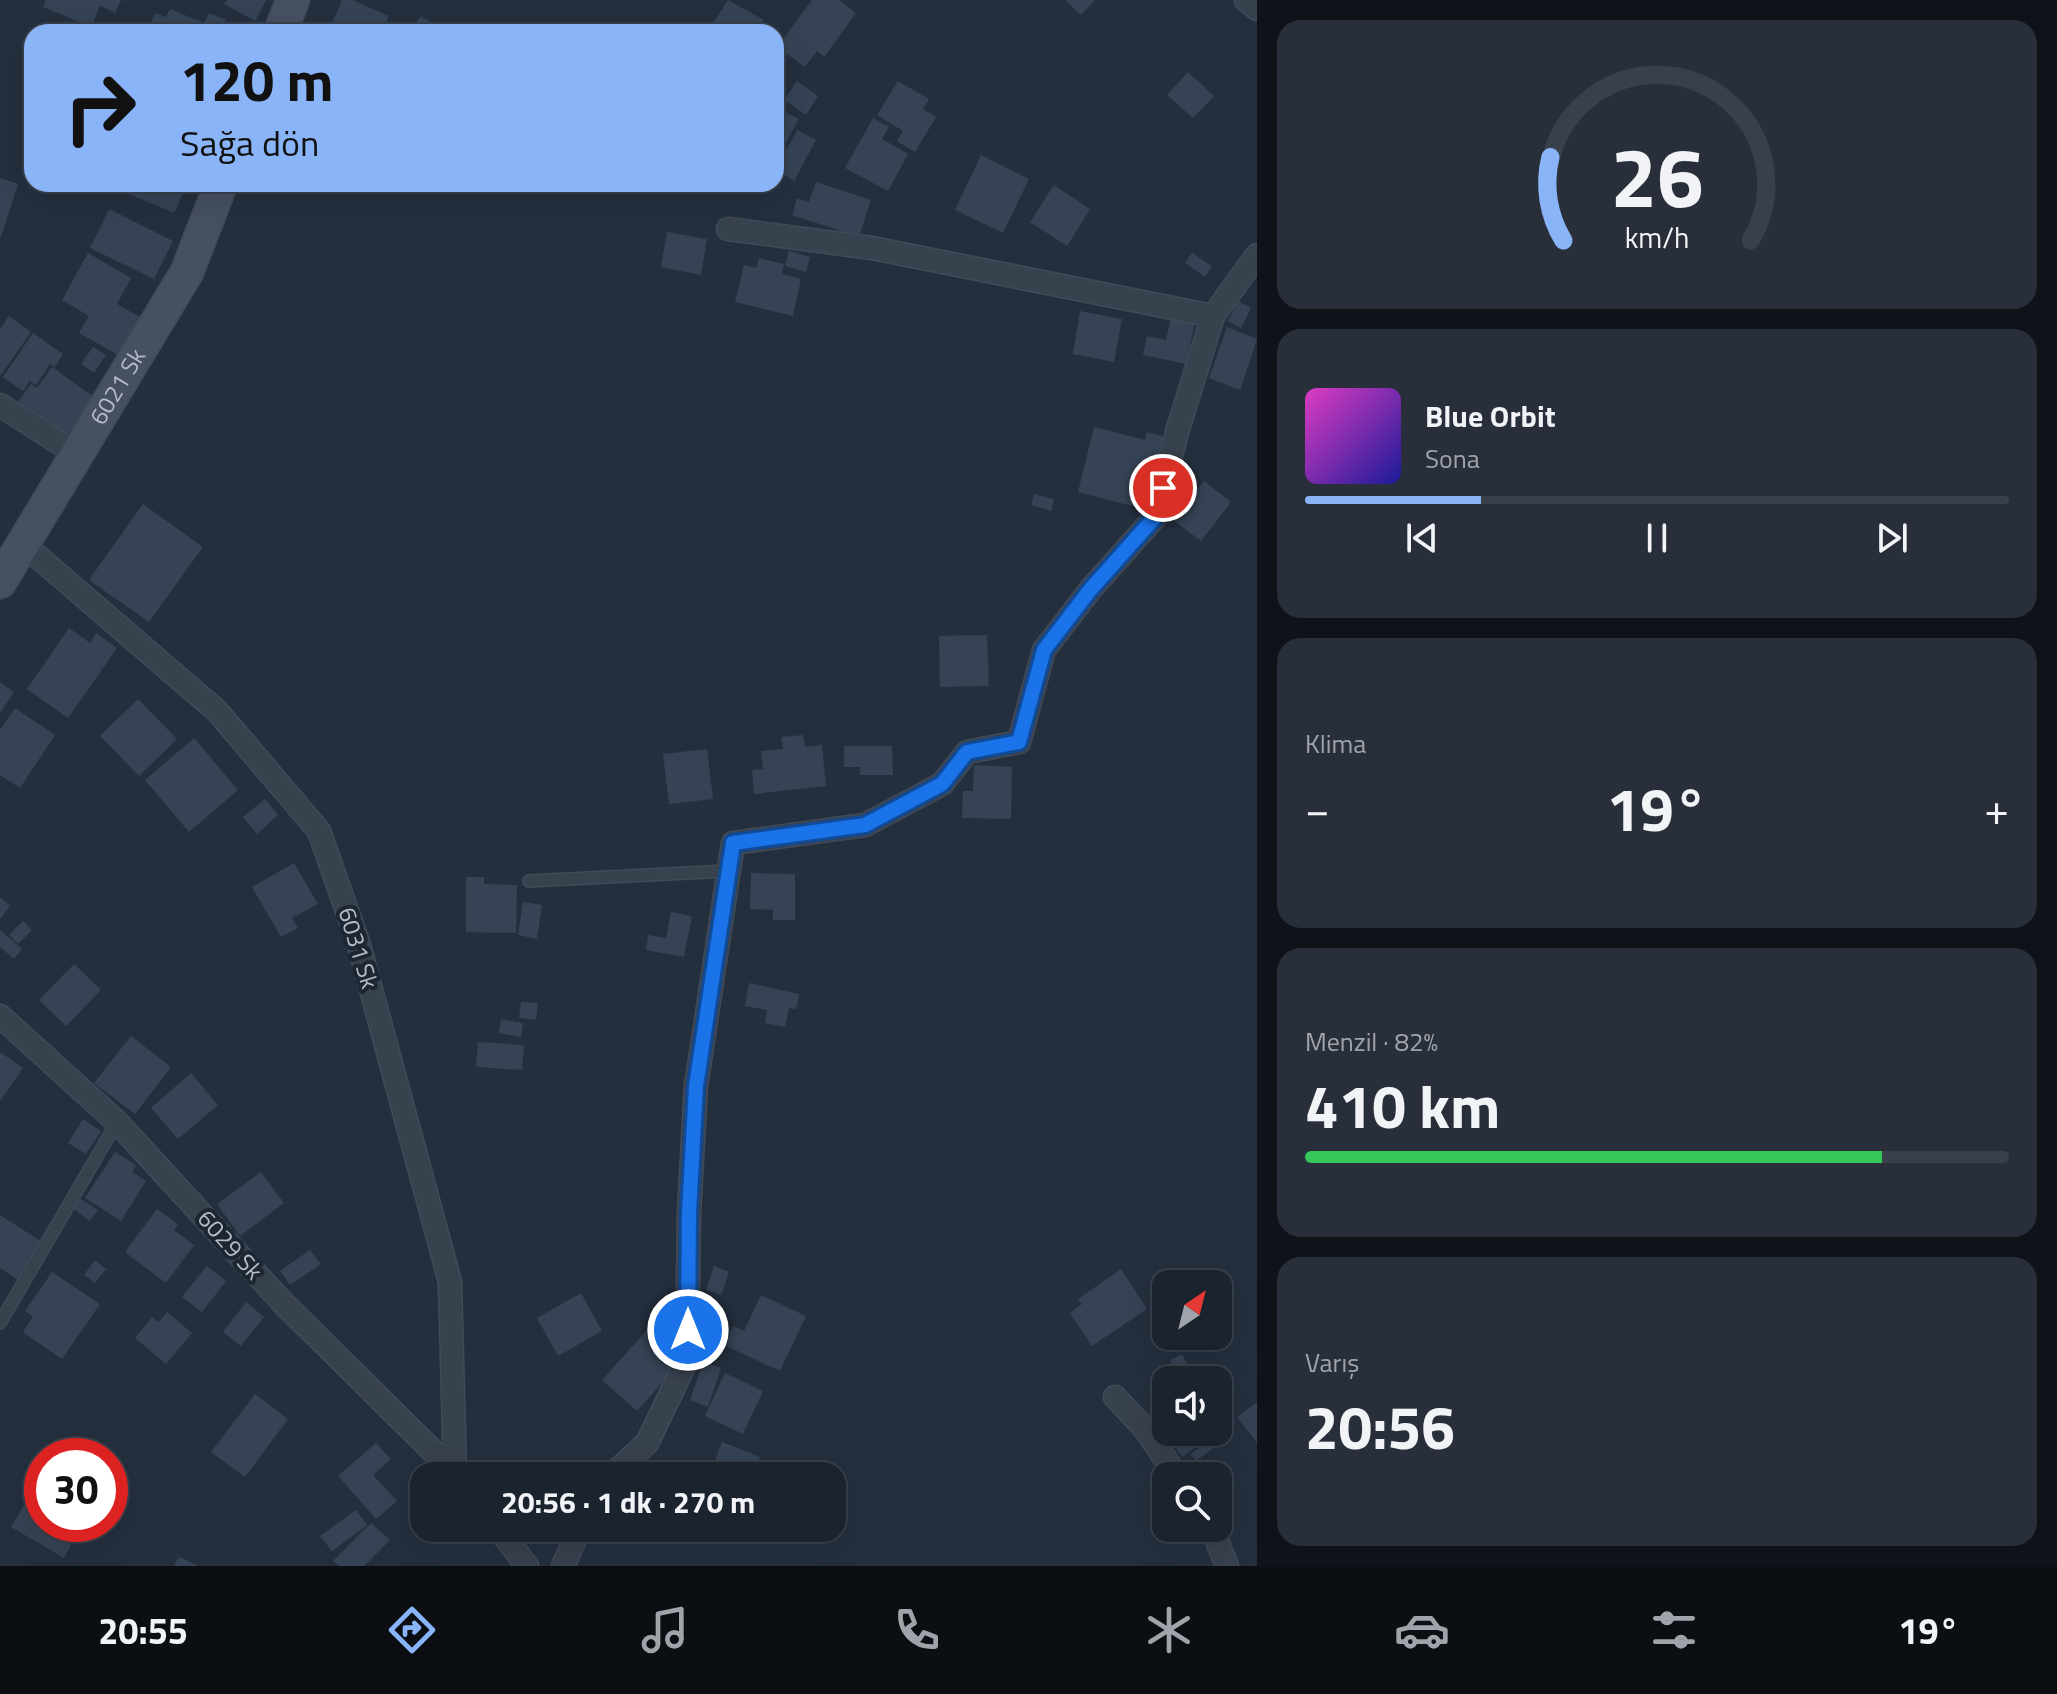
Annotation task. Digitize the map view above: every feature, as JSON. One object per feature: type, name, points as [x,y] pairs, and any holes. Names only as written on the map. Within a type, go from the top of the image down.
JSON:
[{"type":"street","points":[[283,24],[293,0]]},
{"type":"street","points":[[1246,0],[1257,9]]},
{"type":"street","name":"6021 Sk","points":[[0,582],[187,272],[218,192]]},
{"type":"street","points":[[728,229],[872,248],[1213,316]]},
{"type":"street","points":[[626,1462],[647,1443],[687,1360],[689,1212],[696,1086],[733,843],[865,825],[942,784],[967,752],[1019,742],[1044,650],[1090,590],[1156,516],[1177,432],[1213,316],[1257,255]]},
{"type":"street","points":[[0,405],[78,455]]},
{"type":"street","name":"6031 Sk","points":[[23,544],[217,711],[319,831],[359,945],[450,1282],[456,1462]]},
{"type":"street","name":"6029 Sk","points":[[0,1016],[117,1122],[283,1303],[444,1462]]},
{"type":"street","points":[[1115,1397],[1145,1429],[1167,1462]]},
{"type":"street","points":[[509,1542],[527,1566]]},
{"type":"street","points":[[563,1566],[574,1542]]},
{"type":"street","points":[[1218,1542],[1227,1566]]},
{"type":"lane","points":[[529,881],[728,871]]},
{"type":"lane","points":[[0,1323],[117,1122]]},
{"type":"building","points":[[46,0],[121,0],[115,13],[100,6],[92,24],[84,24],[43,7]]},
{"type":"building","points":[[227,0],[266,0],[255,21],[224,4]]},
{"type":"building","points":[[342,0],[352,0],[389,16],[386,24],[332,23]]},
{"type":"building","points":[[728,0],[764,20],[761,24],[712,24]]},
{"type":"building","points":[[812,0],[839,0],[856,13],[824,57],[817,51],[805,67],[784,52],[784,38]]},
{"type":"building","points":[[1065,0],[1095,0],[1081,15]]},
{"type":"building","points":[[170,9],[204,23],[209,13],[226,20],[224,24],[150,24],[155,13],[166,17]]},
{"type":"building","points":[[421,16],[432,24],[415,24]]},
{"type":"building","points":[[1188,72],[1214,96],[1193,118],[1167,95]]},
{"type":"building","points":[[797,81],[818,96],[806,115],[784,100]]},
{"type":"building","points":[[898,81],[929,99],[923,109],[936,117],[915,152],[897,141],[903,131],[877,115]]},
{"type":"building","points":[[784,112],[799,119],[784,146]]},
{"type":"building","points":[[873,118],[889,127],[882,139],[908,154],[888,191],[845,168]]},
{"type":"building","points":[[797,130],[816,140],[794,181],[784,174],[784,154]]},
{"type":"building","points":[[981,155],[1029,179],[1003,233],[955,210]]},
{"type":"building","points":[[0,178],[18,184],[1,237],[0,237]]},
{"type":"building","points":[[816,182],[871,200],[859,237],[792,215],[797,198],[809,202]]},
{"type":"building","points":[[1054,185],[1090,209],[1067,246],[1030,222]]},
{"type":"building","points":[[124,192],[183,192],[174,213]]},
{"type":"building","points":[[109,209],[173,241],[154,279],[90,248]]},
{"type":"building","points":[[667,232],[707,239],[701,275],[661,267]]},
{"type":"building","points":[[789,251],[810,257],[806,272],[785,266]]},
{"type":"building","points":[[88,253],[131,278],[117,304],[140,317],[118,355],[79,333],[89,316],[62,300]]},
{"type":"building","points":[[1192,253],[1212,266],[1205,277],[1185,263]]},
{"type":"building","points":[[759,258],[784,264],[782,274],[801,279],[793,316],[735,302],[744,265],[756,268]]},
{"type":"building","points":[[1238,301],[1251,308],[1241,328],[1228,321]]},
{"type":"building","points":[[1080,311],[1122,319],[1114,362],[1073,354]]},
{"type":"building","points":[[9,316],[31,332],[0,376],[0,329]]},
{"type":"building","points":[[1171,317],[1195,322],[1186,364],[1143,355],[1147,336],[1166,340]]},
{"type":"building","points":[[1227,327],[1257,339],[1240,390],[1209,378]]},
{"type":"building","points":[[33,333],[63,354],[55,367],[50,364],[36,385],[29,381],[23,391],[3,377]]},
{"type":"building","points":[[93,347],[106,355],[94,373],[81,364]]},
{"type":"building","points":[[52,367],[94,397],[66,437],[17,403],[31,384],[37,388]]},
{"type":"building","points":[[1094,427],[1145,440],[1147,432],[1166,437],[1154,483],[1143,480],[1136,507],[1078,492]]},
{"type":"building","points":[[1204,481],[1231,502],[1201,541],[1173,520]]},
{"type":"building","points":[[1034,494],[1054,499],[1051,511],[1031,505]]},
{"type":"building","points":[[143,504],[203,547],[149,622],[89,580]]},
{"type":"building","points":[[69,628],[90,643],[96,633],[117,648],[68,718],[27,689]]},
{"type":"building","points":[[987,635],[989,686],[940,687],[939,636]]},
{"type":"building","points":[[0,682],[14,692],[0,713]]},
{"type":"building","points":[[138,699],[177,739],[139,776],[100,736]]},
{"type":"building","points":[[15,708],[55,735],[20,788],[0,775],[0,730]]},
{"type":"building","points":[[803,735],[805,747],[822,745],[826,786],[754,794],[752,770],[763,769],[761,751],[783,749],[781,737]]},
{"type":"building","points":[[194,738],[238,790],[189,832],[145,780]]},
{"type":"building","points":[[844,746],[892,746],[893,775],[860,775],[860,767],[844,767]]},
{"type":"building","points":[[707,749],[713,799],[669,804],[663,754]]},
{"type":"building","points":[[974,765],[1012,767],[1011,819],[962,818],[963,791],[973,791]]},
{"type":"building","points":[[265,799],[278,815],[257,834],[243,817]]},
{"type":"building","points":[[294,863],[318,904],[292,918],[298,928],[281,937],[252,887]]},
{"type":"building","points":[[751,873],[795,874],[795,920],[773,920],[773,910],[750,909]]},
{"type":"building","points":[[466,877],[484,877],[484,884],[517,885],[516,933],[466,932]]},
{"type":"building","points":[[0,897],[10,906],[0,919]]},
{"type":"building","points":[[523,902],[542,905],[537,939],[518,935]]},
{"type":"building","points":[[671,912],[692,916],[684,957],[646,950],[648,935],[666,938]]},
{"type":"building","points":[[23,921],[32,930],[18,944],[9,935]]},
{"type":"building","points":[[0,930],[22,949],[14,959],[0,947]]},
{"type":"building","points":[[74,964],[101,990],[66,1026],[39,1000]]},
{"type":"building","points":[[749,983],[799,994],[796,1009],[789,1008],[785,1027],[765,1023],[767,1010],[745,1006]]},
{"type":"building","points":[[521,1002],[538,1003],[536,1020],[519,1018]]},
{"type":"building","points":[[501,1019],[523,1023],[521,1037],[499,1033]]},
{"type":"building","points":[[131,1036],[171,1067],[135,1114],[94,1083]]},
{"type":"building","points":[[478,1042],[524,1045],[522,1070],[476,1067]]},
{"type":"building","points":[[0,1052],[23,1068],[0,1101]]},
{"type":"building","points":[[191,1073],[218,1105],[178,1139],[151,1108]]},
{"type":"building","points":[[83,1119],[101,1131],[86,1154],[68,1143]]},
{"type":"building","points":[[115,1152],[136,1165],[132,1172],[146,1181],[121,1221],[85,1198]]},
{"type":"building","points":[[261,1172],[284,1203],[240,1236],[217,1204]]},
{"type":"building","points":[[79,1198],[98,1210],[90,1221],[72,1208]]},
{"type":"building","points":[[157,1209],[178,1224],[174,1230],[194,1245],[166,1283],[125,1252]]},
{"type":"building","points":[[0,1215],[42,1242],[18,1280],[0,1268]]},
{"type":"building","points":[[310,1250],[321,1264],[290,1285],[280,1271]]},
{"type":"building","points":[[95,1260],[106,1269],[95,1283],[84,1275]]},
{"type":"building","points":[[207,1266],[226,1281],[202,1312],[182,1297]]},
{"type":"building","points":[[714,1266],[729,1272],[721,1295],[706,1290]]},
{"type":"building","points":[[1121,1269],[1147,1309],[1092,1346],[1070,1313],[1082,1304],[1078,1299]]},
{"type":"building","points":[[52,1272],[100,1304],[62,1359],[23,1332],[33,1317],[25,1311]]},
{"type":"building","points":[[581,1293],[602,1331],[558,1356],[537,1318]]},
{"type":"building","points":[[761,1295],[806,1316],[780,1371],[724,1345],[733,1326],[744,1331]]},
{"type":"building","points":[[246,1302],[264,1317],[241,1346],[223,1332]]},
{"type":"building","points":[[167,1312],[192,1333],[166,1364],[135,1338],[152,1317],[159,1322]]},
{"type":"building","points":[[648,1329],[662,1341],[658,1345],[667,1353],[662,1357],[675,1368],[637,1411],[602,1380]]},
{"type":"building","points":[[1182,1354],[1188,1366],[1173,1366],[1170,1360]]},
{"type":"building","points":[[703,1362],[721,1368],[708,1407],[690,1400]]},
{"type":"building","points":[[725,1373],[763,1391],[743,1434],[705,1416]]},
{"type":"building","points":[[255,1394],[288,1419],[245,1477],[211,1452]]},
{"type":"building","points":[[1257,1402],[1257,1443],[1237,1417]]},
{"type":"building","points":[[722,1442],[760,1457],[758,1462],[714,1462]]},
{"type":"building","points":[[376,1443],[391,1459],[373,1475],[397,1501],[376,1519],[338,1476]]},
{"type":"building","points":[[1174,1446],[1198,1446],[1182,1457]]},
{"type":"building","points":[[1202,1446],[1215,1447],[1196,1461],[1190,1454]]},
{"type":"building","points":[[24,1505],[24,1535],[11,1527]]},
{"type":"building","points":[[356,1510],[367,1525],[332,1551],[320,1536]]},
{"type":"building","points":[[371,1523],[390,1540],[364,1566],[339,1566],[333,1561]]},
{"type":"building","points":[[37,1542],[73,1542],[64,1558]]},
{"type":"building","points":[[179,1557],[198,1566],[174,1566]]},
{"type":"route","points":[[688,1330],[689,1212],[696,1086],[733,843],[865,825],[942,784],[967,752],[1019,742],[1044,650],[1090,590],[1156,516],[1163,488]]}]
